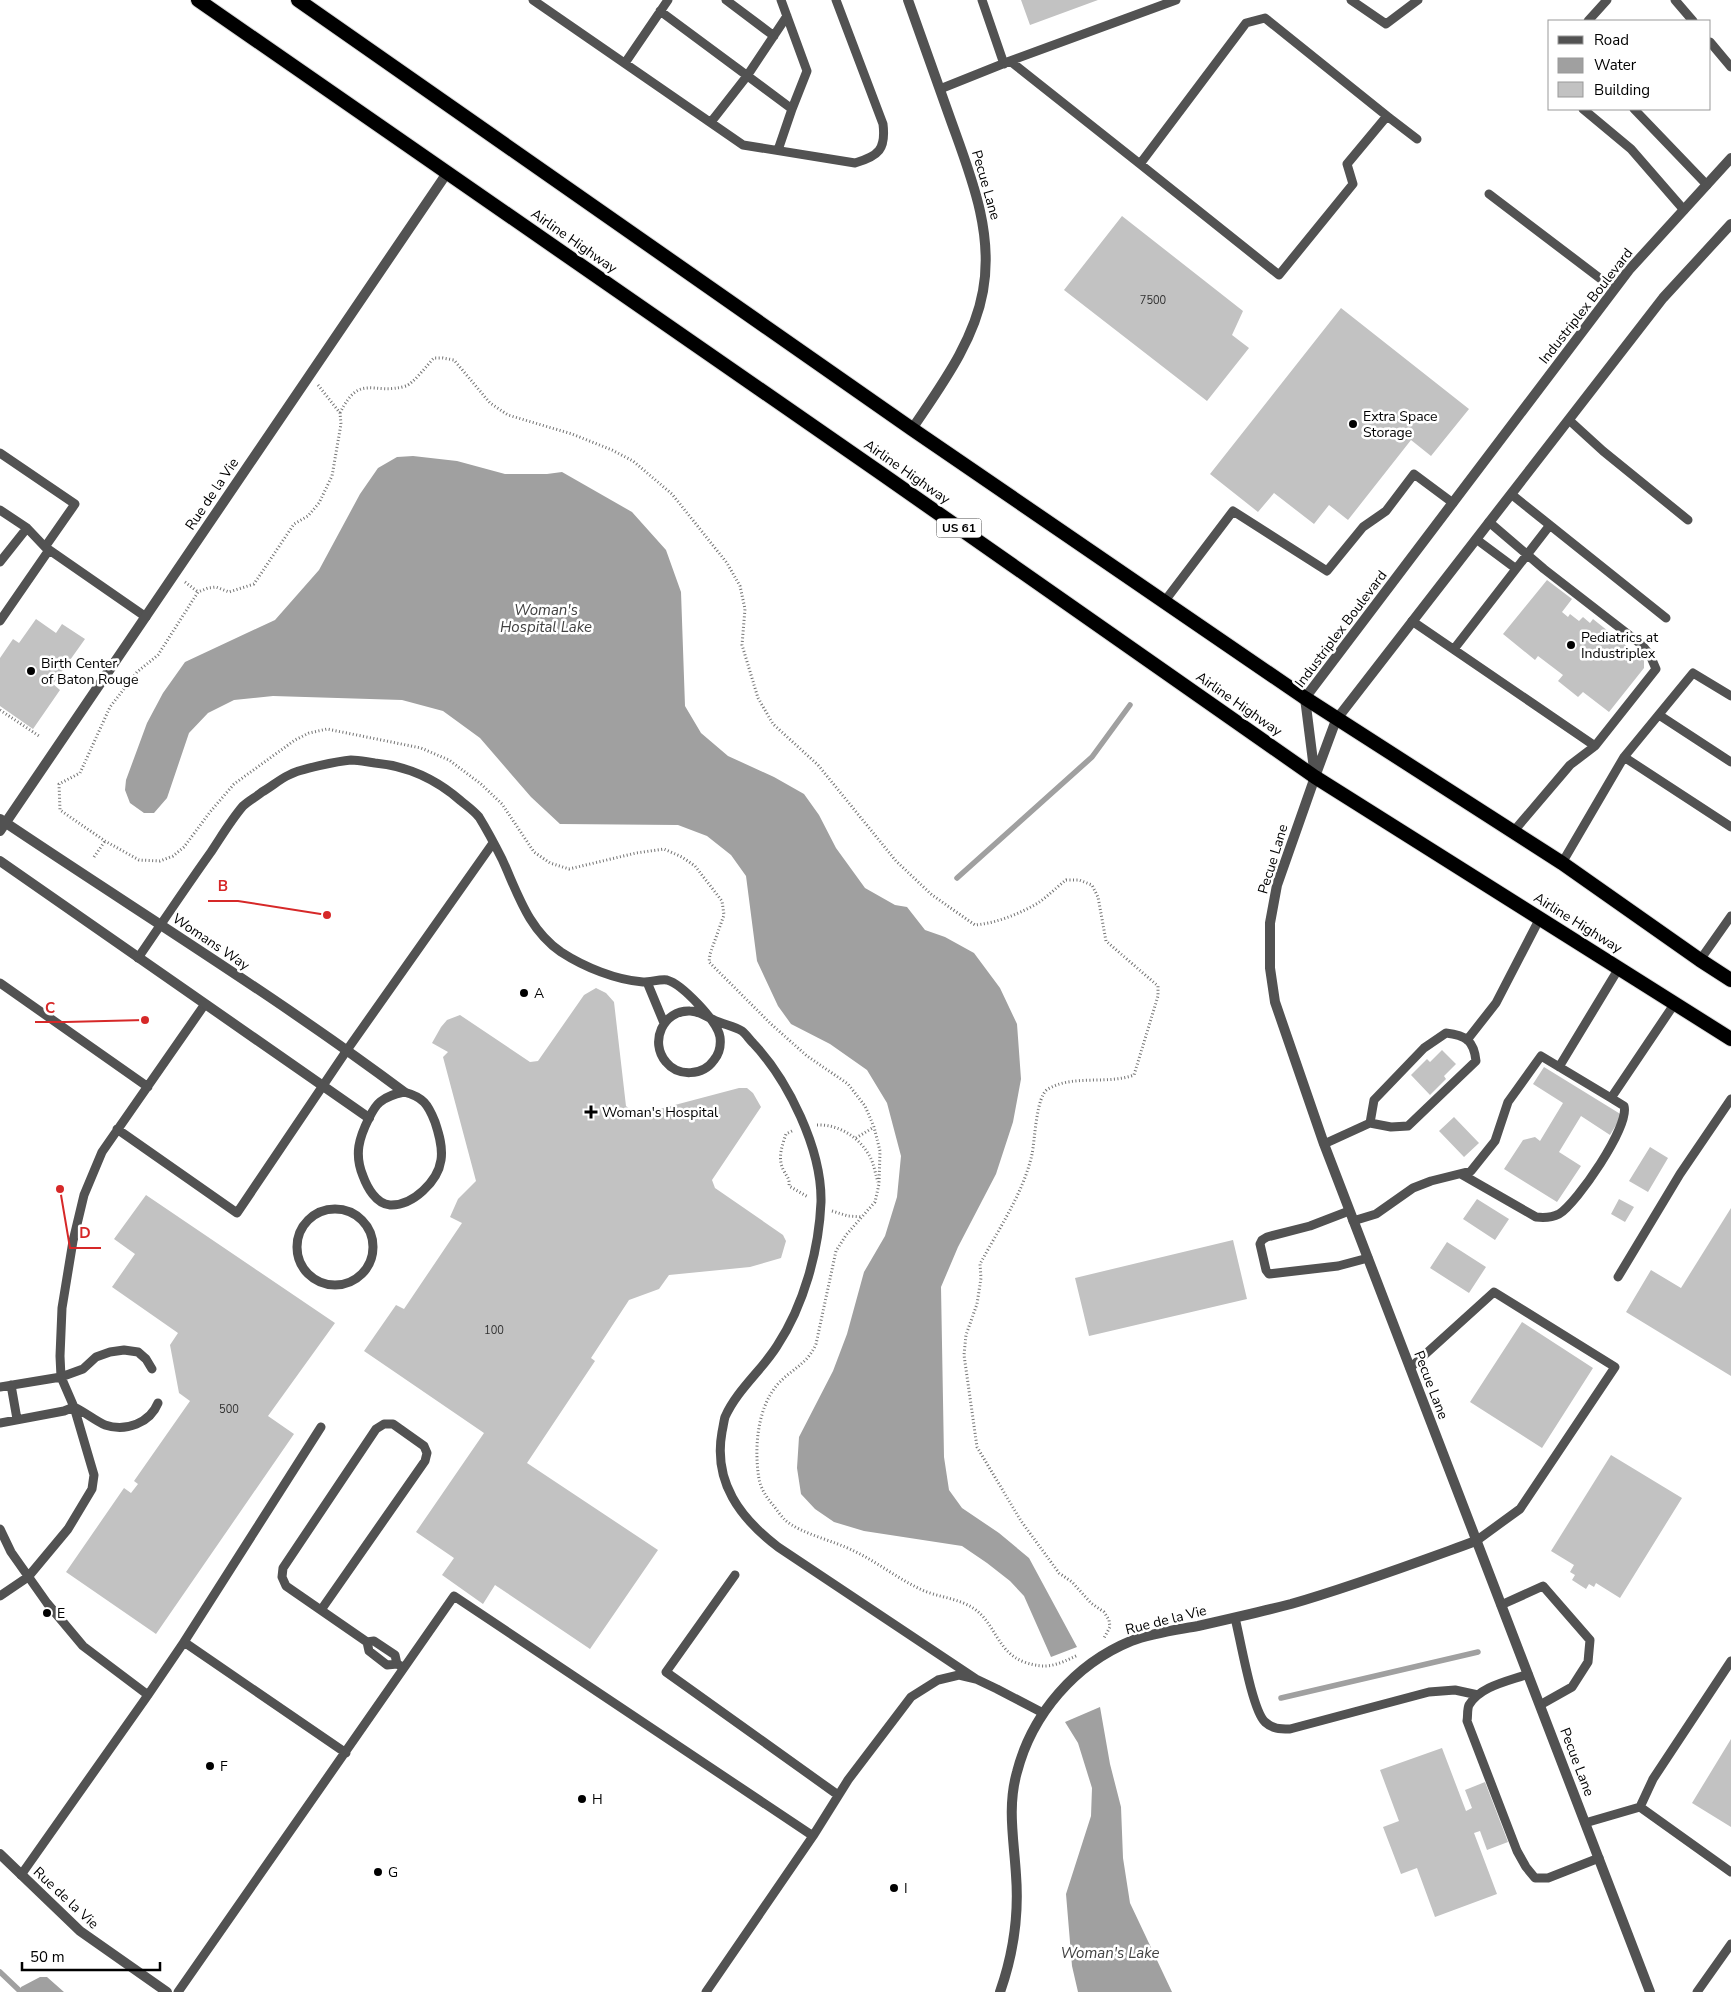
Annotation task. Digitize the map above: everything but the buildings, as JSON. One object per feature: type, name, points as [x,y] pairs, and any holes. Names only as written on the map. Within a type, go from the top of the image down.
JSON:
[{"type":"highway","name":"Airline Highway","points":[[198,0],[1315,777],[1731,1039]]},
{"type":"highway","points":[[308,3],[912,429],[1336,720],[1562,863],[1731,980]]},
{"type":"street","name":"Pecue Lane","points":[[908,0],[970,172],[986,238],[986,270],[983,293],[975,319],[960,352],[912,429]]},
{"type":"street","name":"Industriplex Boulevard","points":[[1315,777],[1305,698],[1614,289],[1731,158]]},
{"type":"street","name":"Rue de la Vie","points":[[2,824],[146,617],[447,173]]},
{"type":"street","points":[[1315,777],[1336,720],[1663,298],[1730,226]]},
{"type":"street","name":"Pecue Lane","points":[[1315,777],[1277,885],[1270,923],[1270,968],[1275,1002],[1351,1216],[1650,1992]]},
{"type":"street","name":"Womans Way","points":[[2,824],[161,925],[347,1050],[404,1092]]},
{"type":"street","points":[[0,861],[369,1118]]},
{"type":"street","name":"Rue de la Vie","points":[[1000,1992],[1013,1938],[1016,1908],[1011,1797],[1020,1759],[1037,1721],[1076,1675],[1114,1649],[1132,1641],[1292,1603],[1476,1541]]},
{"type":"street","name":"Rue de la Vie","points":[[0,1854],[80,1931],[167,1992]]},
{"type":"lane","points":[[533,0],[743,144],[855,163],[869,159],[879,152],[885,137],[883,124],[836,0]]},
{"type":"lane","points":[[625,63],[668,0]]},
{"type":"lane","points":[[726,0],[774,36]]},
{"type":"lane","points":[[778,150],[807,71],[781,0]]},
{"type":"lane","points":[[982,0],[1007,62],[1140,164],[1279,275],[1353,184],[1347,164],[1387,116]]},
{"type":"lane","points":[[940,89],[1007,62],[1176,0]]},
{"type":"lane","points":[[1351,0],[1386,24],[1418,0]]},
{"type":"lane","points":[[1589,20],[1607,0]]},
{"type":"lane","points":[[1675,0],[1692,20]]},
{"type":"lane","points":[[660,11],[792,110]]},
{"type":"lane","points":[[711,122],[747,76],[787,16]]},
{"type":"lane","points":[[1140,164],[1246,23],[1265,18],[1417,139]]},
{"type":"lane","points":[[1711,43],[1731,67]]},
{"type":"lane","points":[[1584,110],[1631,149],[1684,210]]},
{"type":"lane","points":[[1635,110],[1707,185]]},
{"type":"lane","points":[[1489,194],[1614,289]]},
{"type":"lane","points":[[1569,420],[1603,451],[1688,520]]},
{"type":"lane","points":[[0,453],[75,504],[0,621]]},
{"type":"lane","points":[[1164,602],[1233,511],[1327,571],[1362,527],[1386,511],[1414,474],[1453,503]]},
{"type":"lane","points":[[1511,494],[1666,618]]},
{"type":"lane","points":[[0,510],[27,528],[47,549],[146,617]]},
{"type":"lane","points":[[1489,522],[1526,554],[1642,645],[1650,655],[1656,669],[1595,746],[1570,765],[1513,832]]},
{"type":"lane","points":[[1454,649],[1550,525]]},
{"type":"lane","points":[[0,562],[27,528]]},
{"type":"lane","points":[[1476,539],[1515,568]]},
{"type":"lane","points":[[1412,621],[1595,746]]},
{"type":"lane","points":[[1562,863],[1624,758],[1693,673],[1731,696]]},
{"type":"lane","points":[[1659,715],[1731,762]]},
{"type":"lane","points":[[1624,758],[1731,827]]},
{"type":"lane","points":[[138,958],[244,804],[291,773],[351,760],[393,765],[440,783],[477,814],[493,843],[522,908],[547,941],[564,954],[611,975],[647,982],[664,979],[676,984],[686,992],[710,1019],[717,1027],[720,1047],[710,1065],[700,1071],[680,1072],[671,1067],[664,1060],[658,1042],[659,1032],[671,1016],[680,1012],[691,1011],[701,1013],[710,1019],[742,1031],[765,1056],[790,1095],[816,1163],[821,1195],[819,1227],[810,1270],[795,1313],[777,1346],[737,1397],[724,1418],[719,1447],[721,1470],[730,1494],[756,1531],[778,1547],[976,1679],[1043,1713]]},
{"type":"lane","points":[[118,1129],[237,1213],[347,1050],[493,843]]},
{"type":"lane","points":[[1700,960],[1731,916]]},
{"type":"lane","points":[[1467,1040],[1496,1002],[1540,918]]},
{"type":"lane","points":[[1559,1066],[1619,968]]},
{"type":"lane","points":[[647,982],[664,1023]]},
{"type":"lane","points":[[0,983],[148,1086]]},
{"type":"lane","points":[[1611,1098],[1675,1003]]},
{"type":"lane","points":[[0,1596],[28,1577],[68,1529],[92,1489],[94,1475],[88,1450],[74,1407],[61,1377],[62,1308],[73,1241],[84,1195],[102,1152],[205,1004]]},
{"type":"lane","points":[[1324,1144],[1370,1123],[1391,1127],[1408,1126],[1476,1061],[1475,1048],[1461,1035],[1446,1033],[1424,1048],[1374,1100],[1370,1123]]},
{"type":"lane","points":[[1368,1258],[1328,1267],[1269,1274],[1266,1270],[1260,1244],[1267,1237],[1351,1216],[1376,1214],[1413,1188],[1431,1181],[1471,1171],[1495,1141],[1508,1102],[1540,1056],[1624,1106],[1626,1110],[1623,1120],[1595,1172],[1575,1199],[1560,1213],[1548,1218],[1536,1217],[1461,1174]]},
{"type":"lane","points":[[404,1092],[423,1099],[435,1121],[441,1144],[441,1160],[437,1174],[414,1197],[390,1205],[381,1202],[370,1190],[358,1162],[357,1150],[360,1134],[369,1118],[379,1103],[390,1096],[404,1092]]},
{"type":"lane","points":[[1618,1277],[1680,1174],[1731,1099]]},
{"type":"lane","points":[[329,1209],[342,1209],[354,1213],[364,1221],[371,1232],[374,1245],[372,1258],[367,1269],[358,1278],[347,1283],[334,1285],[322,1283],[303,1268],[298,1257],[297,1244],[300,1232],[307,1221],[317,1213],[329,1209]]},
{"type":"lane","points":[[1410,1368],[1494,1292],[1614,1368],[1520,1509],[1476,1541]]},
{"type":"lane","points":[[0,1387],[61,1377],[83,1368],[96,1357],[124,1350],[138,1352],[146,1358],[152,1369]]},
{"type":"lane","points":[[11,1385],[17,1419]]},
{"type":"lane","points":[[74,1407],[106,1425],[122,1428],[135,1425],[147,1419],[154,1413],[158,1403]]},
{"type":"lane","points":[[0,1423],[64,1411],[74,1407]]},
{"type":"lane","points":[[321,1610],[425,1461],[427,1453],[424,1446],[393,1424],[384,1424],[376,1429],[284,1568],[282,1577],[286,1586],[367,1642],[368,1651],[387,1665],[400,1666]]},
{"type":"lane","points":[[21,1875],[184,1642],[321,1427]]},
{"type":"lane","points":[[0,1529],[11,1552],[28,1577],[47,1603],[84,1646],[148,1695]]},
{"type":"lane","points":[[735,1575],[666,1672],[838,1795]]},
{"type":"lane","points":[[1501,1605],[1543,1586],[1590,1640],[1588,1662],[1572,1687],[1540,1705]]},
{"type":"lane","points":[[178,1992],[346,1753],[400,1666],[454,1596],[813,1836]]},
{"type":"lane","points":[[1235,1618],[1256,1705],[1263,1720],[1275,1729],[1290,1728],[1429,1692],[1455,1690],[1478,1695]]},
{"type":"lane","points":[[184,1642],[346,1753]]},
{"type":"lane","points":[[1585,1823],[1640,1807],[1653,1779],[1731,1661]]},
{"type":"lane","points":[[706,1992],[813,1836],[838,1795],[911,1697],[938,1680],[959,1674],[976,1679]]},
{"type":"lane","points":[[1528,1674],[1490,1688],[1478,1695],[1468,1706],[1467,1721],[1517,1850],[1526,1867],[1535,1878],[1548,1878],[1599,1858]]},
{"type":"lane","points":[[1640,1807],[1731,1872]]},
{"type":"lane","points":[[1697,1992],[1729,1949]]},
{"type":"path","points":[[1079,1654],[1056,1665],[1041,1667],[1022,1661],[1003,1647],[987,1620],[973,1607],[921,1590],[854,1551],[814,1535],[786,1521],[765,1496],[759,1480],[757,1446],[761,1418],[769,1398],[778,1384],[811,1356],[816,1344],[836,1251],[846,1235],[875,1202],[879,1184],[880,1150],[865,1106],[848,1084],[807,1056],[771,1024],[710,962],[710,954],[724,915],[722,902],[695,866],[682,857],[664,849],[636,853],[569,869],[550,863],[534,852],[502,804],[481,784],[449,760],[421,748],[327,729],[309,733],[280,750],[234,784],[184,847],[173,856],[160,861],[140,860],[105,841],[60,810],[59,784],[80,773],[110,707],[137,672],[158,655],[198,592],[208,588],[216,588],[229,592],[254,584],[294,524],[308,516],[319,503],[332,476],[341,424],[340,413],[347,397],[360,388],[388,388],[407,385],[434,358],[454,360],[490,403],[508,415],[572,434],[612,450],[633,461],[672,494],[727,563],[740,586],[745,609],[742,645],[758,698],[773,724],[818,765],[896,861],[932,895],[975,925],[990,924],[1039,902],[1066,880],[1079,880],[1092,885],[1098,897],[1106,941],[1158,986],[1158,996],[1134,1075],[1125,1078],[1072,1082],[1047,1090],[1042,1097],[1027,1176],[980,1264],[981,1278],[977,1304],[966,1335],[964,1354],[977,1447],[1021,1521],[1059,1572],[1072,1582],[1091,1603],[1104,1612],[1110,1620],[1110,1627],[1106,1636],[1100,1642]]},
{"type":"path","points":[[310,375],[340,413]]},
{"type":"path","points":[[0,710],[39,736]]},
{"type":"path","points":[[94,857],[105,841]]},
{"type":"path","points":[[856,1138],[874,1128]]},
{"type":"water","name":"Woman's Hospital Lake","points":[[413,456],[457,461],[505,474],[562,472],[632,512],[666,550],[681,592],[685,706],[701,733],[728,756],[774,777],[804,794],[819,815],[836,848],[865,888],[895,905],[907,907],[925,930],[945,937],[974,953],[1000,988],[1017,1024],[1021,1079],[1013,1122],[996,1174],[958,1247],[941,1287],[944,1457],[949,1490],[962,1508],[999,1533],[1029,1558],[1077,1647],[1051,1657],[1024,1596],[1010,1581],[962,1546],[864,1531],[834,1522],[815,1509],[801,1494],[797,1468],[799,1437],[833,1371],[847,1334],[864,1272],[885,1236],[897,1197],[901,1156],[887,1103],[867,1070],[830,1044],[791,1024],[778,1006],[757,961],[746,876],[731,855],[707,836],[678,825],[560,824],[531,797],[480,738],[443,711],[402,700],[273,696],[234,700],[208,713],[189,733],[167,798],[154,813],[144,813],[130,803],[125,790],[126,780],[147,723],[163,693],[185,662],[275,620],[319,570],[360,494],[378,468],[397,457]]},
{"type":"water","name":"Woman's Lake","points":[[1100,1707],[1110,1764],[1121,1807],[1123,1858],[1130,1903],[1172,1992],[1078,1992],[1072,1966],[1066,1894],[1091,1816],[1092,1788],[1078,1743],[1065,1722]]},
{"type":"water","points":[[40,1977],[47,1977],[64,1992],[20,1992],[21,1987]]},
{"type":"waterway","points":[[957,878],[1092,757],[1130,705]]},
{"type":"waterway","points":[[1281,1698],[1478,1652]]},
{"type":"waterway","points":[[0,1972],[21,1992]]},
{"type":"place","name":"Extra Space Storage","points":[[1353,424]]},
{"type":"place","name":"Pediatrics at Industriplex","points":[[1571,645]]},
{"type":"place","name":"Birth Center of Baton Rouge","points":[[31,671]]},
{"type":"place","name":"B","points":[[327,915]]},
{"type":"place","name":"A","points":[[524,993]]},
{"type":"place","name":"C","points":[[145,1020]]},
{"type":"place","name":"Woman's Hospital","points":[[591,1112]]},
{"type":"place","name":"D","points":[[60,1189]]},
{"type":"place","name":"E","points":[[47,1613]]},
{"type":"place","name":"F","points":[[210,1766]]},
{"type":"place","name":"H","points":[[582,1799]]},
{"type":"place","name":"G","points":[[378,1872]]},
{"type":"place","name":"I","points":[[894,1888]]}]
